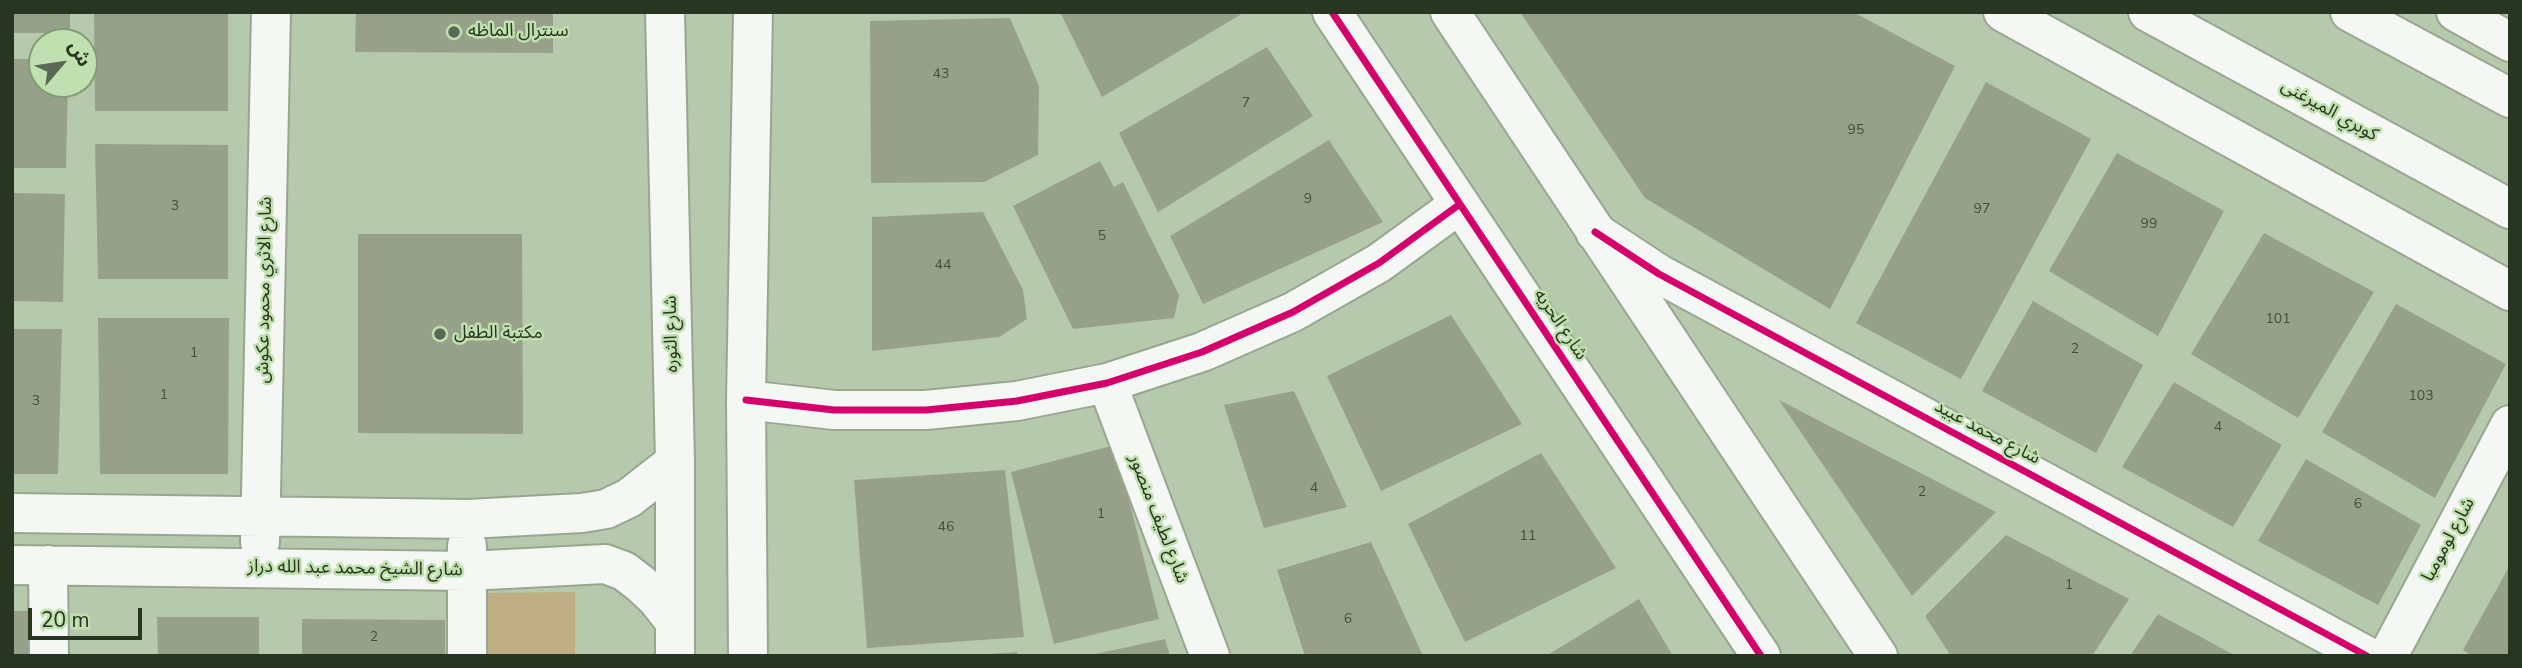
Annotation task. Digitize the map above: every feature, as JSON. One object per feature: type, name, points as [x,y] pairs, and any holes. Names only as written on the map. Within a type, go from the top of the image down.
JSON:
[{"type":"main road","name":"شارع الاثري محمود عكوش","points":[[259,568],[271,12]]},
{"type":"main road","name":"شارع الثوره","points":[[665,12],[675,462],[675,639]]},
{"type":"main road","points":[[748,656],[746,400],[753,12]]},
{"type":"main road","name":"شارع الحريه","points":[[1332,12],[1761,656]]},
{"type":"main road","points":[[1450,12],[1878,656]]},
{"type":"main road","points":[[2003,12],[2510,291]]},
{"type":"main road","name":"كوبري الميرغنى","points":[[2148,12],[2510,209]]},
{"type":"main road","points":[[2350,12],[2510,98]]},
{"type":"main road","points":[[2456,12],[2510,41]]},
{"type":"main road","points":[[746,400],[834,410],[926,410],[1017,401],[1107,383],[1202,352],[1293,313],[1380,263],[1460,204]]},
{"type":"main road","name":"شارع محمد عبيد","points":[[1595,232],[1659,274],[2367,656]]},
{"type":"main road","name":"شارع لطيف منصور","points":[[1107,383],[1210,656]]},
{"type":"main road","name":"شارع لومومبا","points":[[2388,656],[2510,425]]},
{"type":"main road","points":[[12,513],[468,519],[582,513],[606,509],[629,498],[675,462]]},
{"type":"main road","points":[[467,656],[468,519]]},
{"type":"main road","name":"شارع الشيخ محمد عبد الله دراز","points":[[30,565],[467,571],[604,564],[624,571],[657,599],[675,639]]},
{"type":"main road","points":[[30,565],[49,656]]},
{"type":"shaded area","points":[[575,592],[575,656],[478,656],[478,593]]},
{"type":"building","points":[[12,12],[70,12],[70,28],[28,28],[28,33],[12,33]]},
{"type":"building","points":[[94,12],[228,12],[228,111],[95,111],[95,98],[98,98],[98,28],[94,28]]},
{"type":"building","name":"سنترال الماظه","points":[[356,12],[553,12],[553,53],[355,52]]},
{"type":"building","points":[[1060,12],[1245,12],[1102,97]]},
{"type":"building","points":[[1520,12],[1853,12],[1955,66],[1830,309],[1645,198]]},
{"type":"building","points":[[1010,18],[1039,86],[1038,155],[984,182],[871,183],[870,21]]},
{"type":"building","points":[[1267,47],[1313,116],[1158,212],[1119,133]]},
{"type":"building","points":[[12,59],[28,59],[28,98],[68,98],[66,168],[12,168]]},
{"type":"building","points":[[1986,82],[2091,139],[1961,379],[1856,323]]},
{"type":"building","points":[[1329,140],[1383,222],[1203,304],[1170,236]]},
{"type":"building","points":[[95,144],[228,145],[228,279],[98,279]]},
{"type":"building","points":[[2117,153],[2224,211],[2158,336],[2049,271]]},
{"type":"building","points":[[1100,161],[1114,187],[1123,182],[1179,295],[1174,318],[1073,329],[1013,206]]},
{"type":"building","points":[[12,193],[65,194],[63,302],[12,301]]},
{"type":"building","points":[[983,212],[1023,290],[1027,319],[999,337],[872,351],[872,217]]},
{"type":"building","points":[[2264,233],[2374,292],[2298,418],[2191,354]]},
{"type":"building","name":"مكتبة الطفل","points":[[358,234],[522,234],[523,434],[358,433]]},
{"type":"building","points":[[2033,301],[2143,365],[2096,453],[1982,391]]},
{"type":"building","points":[[2396,304],[2506,364],[2435,498],[2322,432]]},
{"type":"building","points":[[1451,315],[1522,424],[1381,491],[1327,376]]},
{"type":"building","points":[[98,318],[229,318],[228,474],[100,474]]},
{"type":"building","points":[[12,329],[62,329],[58,474],[12,474]]},
{"type":"building","points":[[2174,382],[2282,445],[2233,527],[2122,467]]},
{"type":"building","points":[[1294,391],[1347,507],[1264,528],[1224,405]]},
{"type":"building","points":[[1779,400],[1996,512],[1912,596]]},
{"type":"building","points":[[1115,445],[1159,619],[1054,644],[1011,472]]},
{"type":"building","points":[[1541,453],[1616,568],[1465,642],[1408,524]]},
{"type":"building","points":[[2306,459],[2421,525],[2378,605],[2258,541]]},
{"type":"building","points":[[1005,470],[1024,637],[867,648],[854,480]]},
{"type":"building","points":[[2006,535],[2129,599],[2092,656],[1951,656],[1925,616]]},
{"type":"building","points":[[1371,542],[1423,656],[1305,656],[1277,570]]},
{"type":"building","points":[[2510,565],[2510,656],[2473,656],[2463,650]]},
{"type":"building","points":[[1639,599],[1673,656],[1546,656]]},
{"type":"building","points":[[12,611],[37,611],[38,656],[12,656]]},
{"type":"building","points":[[2158,614],[2236,656],[2130,656]]},
{"type":"building","points":[[157,617],[259,617],[259,656],[158,656]]},
{"type":"building","points":[[302,619],[445,620],[445,656],[302,656]]},
{"type":"building","points":[[1165,639],[1170,656],[1091,656],[1091,655]]},
{"type":"building","points":[[1017,652],[1017,656],[990,656],[990,654]]},
{"type":"cycle path","points":[[1332,12],[1761,656]]},
{"type":"cycle path","points":[[746,400],[834,410],[926,410],[1017,401],[1107,383],[1202,352],[1293,312],[1379,263],[1460,204]]},
{"type":"cycle path","points":[[1595,232],[1659,274],[2367,656]]},
{"type":"place","name":"سنترال الماظه","points":[[454,32]]},
{"type":"place","name":"مكتبة الطفل","points":[[440,334]]}]
